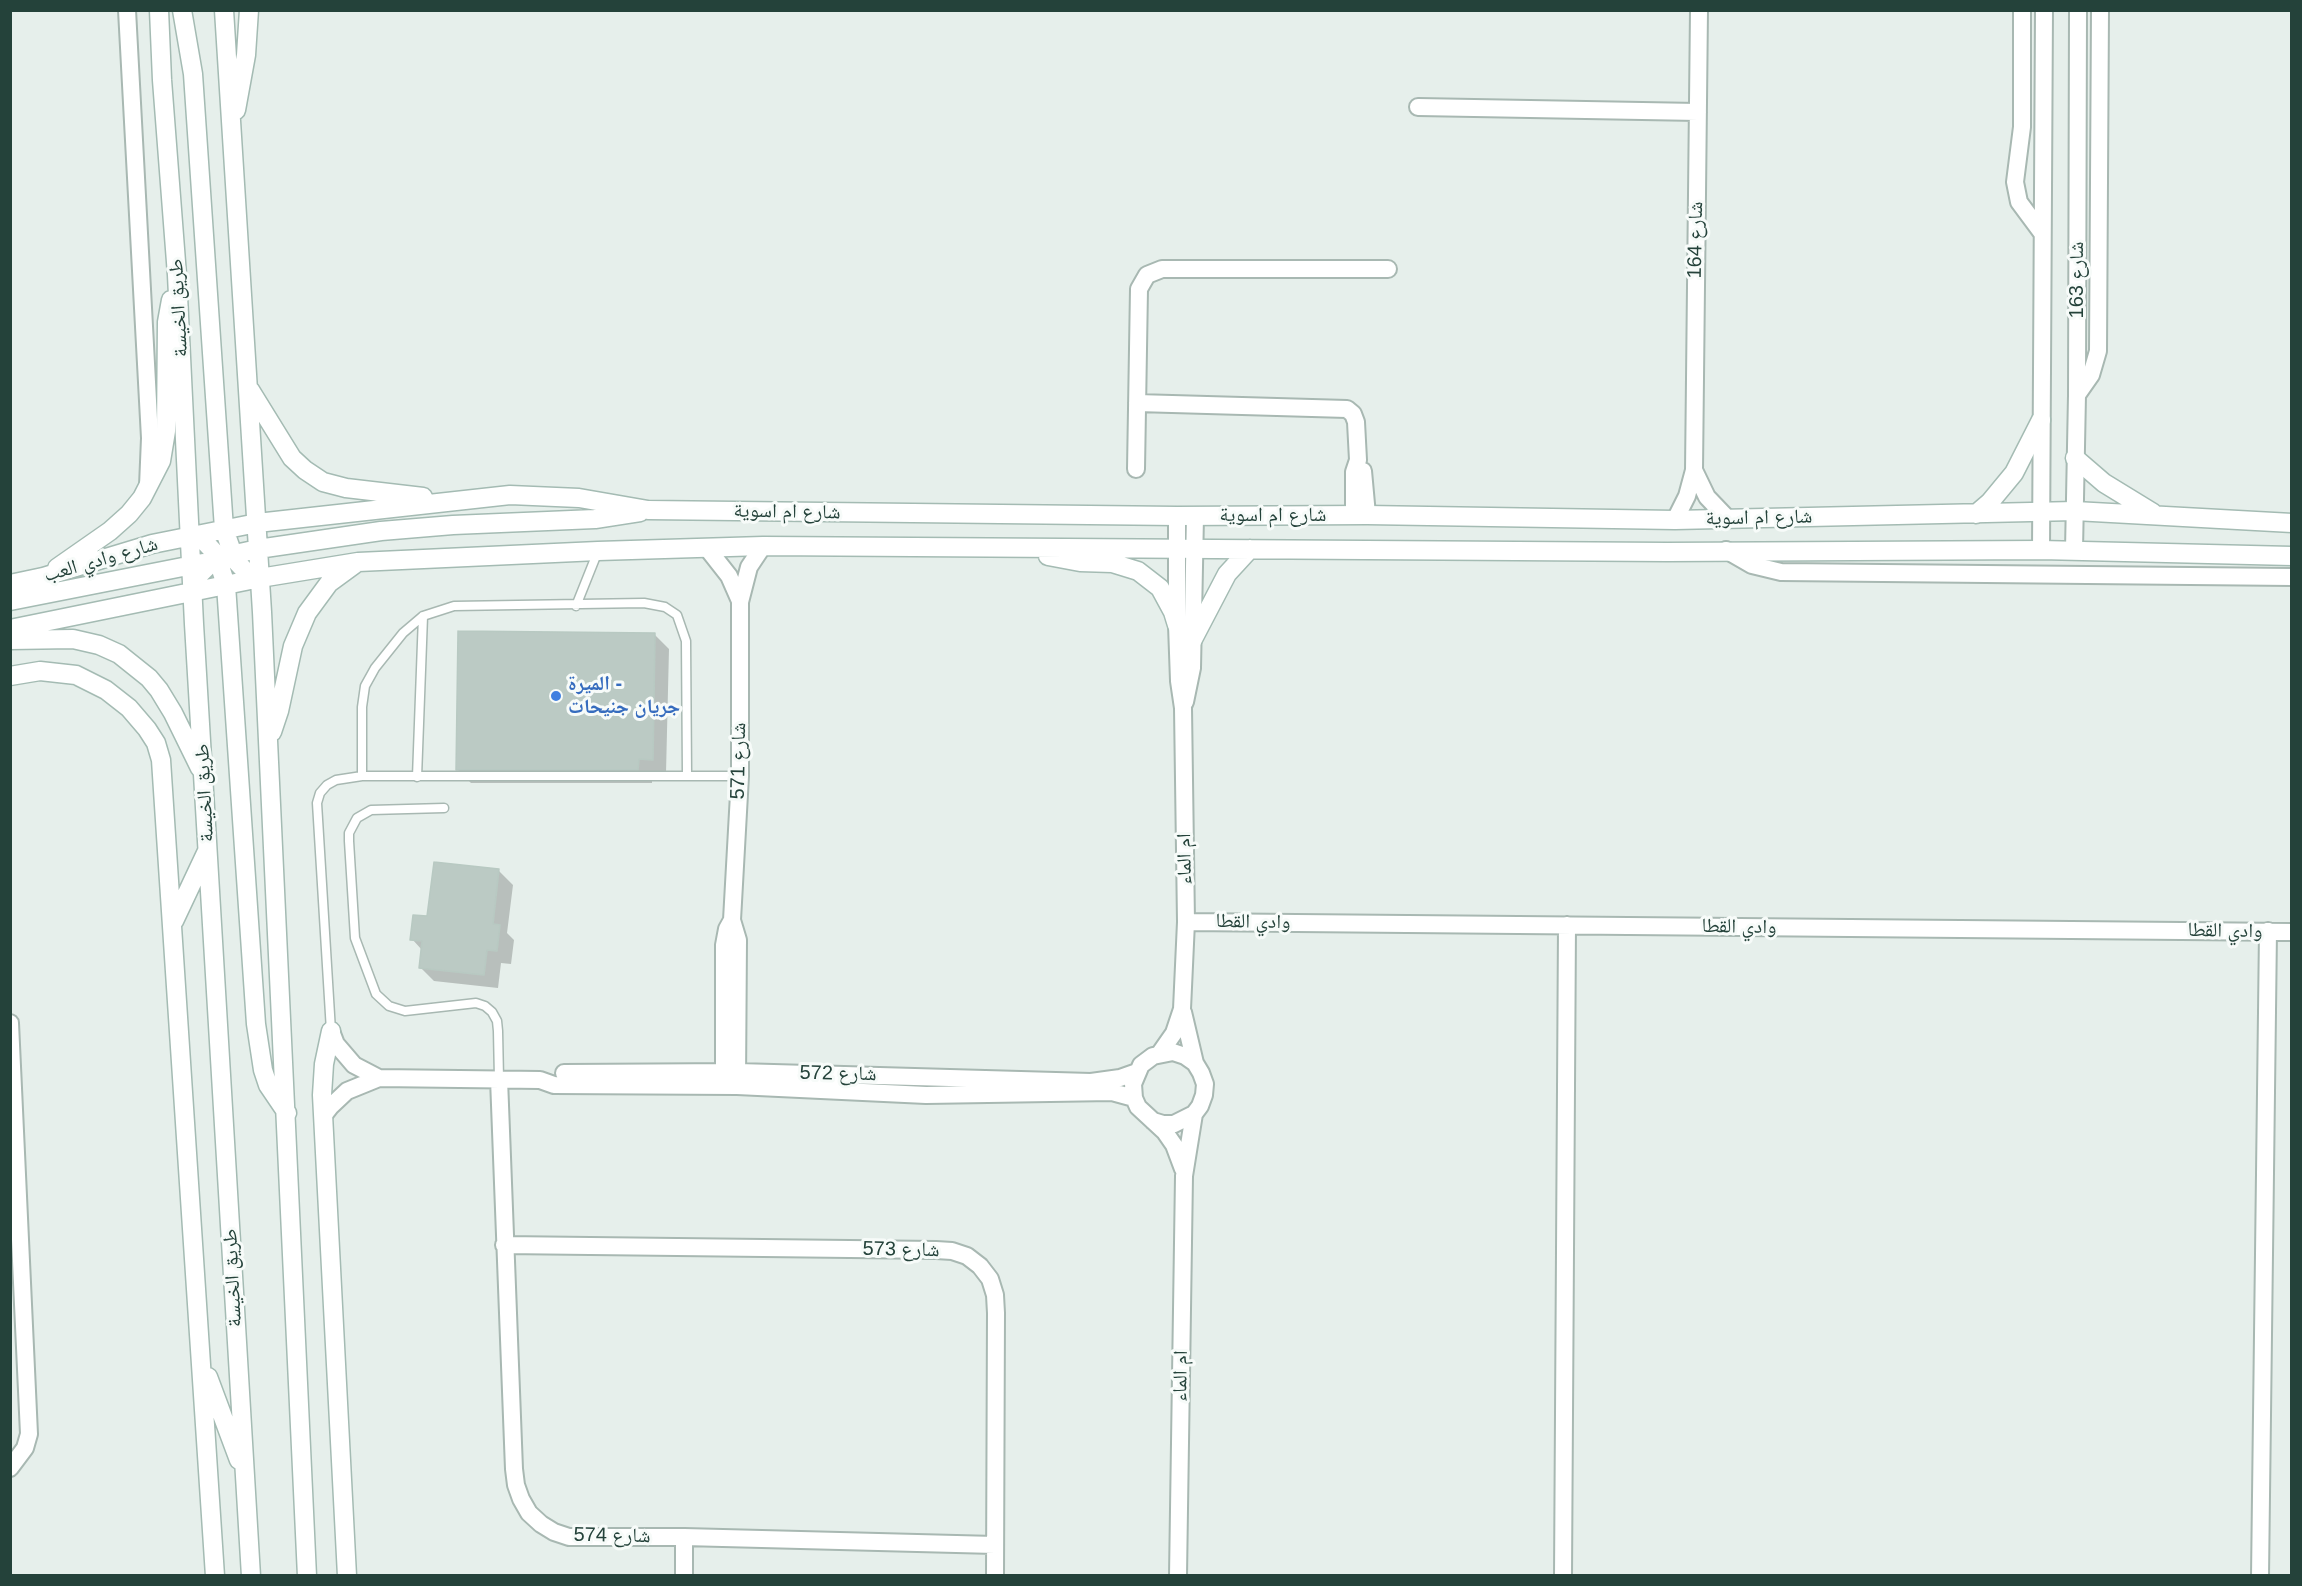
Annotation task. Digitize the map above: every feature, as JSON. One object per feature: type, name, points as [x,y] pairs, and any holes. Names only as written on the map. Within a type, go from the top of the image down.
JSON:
[{"type":"street","name":"طريق الخيسة","points":[[127,10],[150,438],[148,487]]},
{"type":"street","name":"طريق الخيسة","points":[[159,10],[177,275],[203,775],[251,1575]]},
{"type":"street","points":[[182,10],[193,74],[256,1024],[263,1070],[268,1085],[286,1113]]},
{"type":"street","points":[[224,10],[269,743],[307,1575]]},
{"type":"street","points":[[231,129],[246,55],[249,10]]},
{"type":"street","name":"شارع 164","points":[[1676,520],[1687,496],[1694,470],[1699,10]]},
{"type":"street","points":[[2022,10],[2022,127],[2015,182],[2019,202],[2042,233]]},
{"type":"street","name":"شارع 163","points":[[2041,550],[2044,10]]},
{"type":"street","name":"شارع 163","points":[[2074,550],[2077,395],[2078,10]]},
{"type":"street","points":[[2077,395],[2091,375],[2098,351],[2100,10]]},
{"type":"street","points":[[1418,107],[1698,112]]},
{"type":"street","points":[[1136,469],[1139,289],[1143,279],[1151,272],[1162,269],[1388,269]]},
{"type":"street","points":[[43,577],[111,531],[129,514],[148,487],[161,461],[166,431],[167,322],[177,275]]},
{"type":"street","points":[[249,388],[292,458],[323,482],[346,488],[410,495],[438,502]]},
{"type":"street","points":[[1137,403],[1343,408],[1353,414],[1356,422],[1358,460],[1363,472],[1360,515]]},
{"type":"street","points":[[1976,514],[2014,473],[2041,420]]},
{"type":"street","points":[[2075,458],[2087,470],[2121,495],[2157,516]]},
{"type":"street","name":"شارع 164","points":[[1694,470],[1707,497],[1728,519]]},
{"type":"street","name":"شارع ام اسوية","points":[[224,529],[257,523],[510,495],[545,495],[614,503],[648,510],[1186,516],[1360,515],[1676,520],[2075,511],[2292,522]]},
{"type":"street","points":[[10,601],[192,566],[258,549],[381,531],[453,525],[595,519],[648,510]]},
{"type":"street","name":"ام الماء","points":[[1160,1053],[1174,1033],[1182,1009],[1186,922],[1183,708],[1179,681],[1177,625],[1186,516]]},
{"type":"street","points":[[10,629],[193,593],[197,577],[208,566],[251,537],[257,523]]},
{"type":"street","name":"شارع وادي العب","points":[[10,584],[43,577],[152,544],[224,529]]},
{"type":"street","points":[[191,536],[204,541],[253,577],[260,578]]},
{"type":"street","name":"شارع ام اسوية","points":[[193,593],[260,578],[358,562],[763,546],[1667,552],[2074,550],[2292,556]]},
{"type":"street","name":"شارع 571","points":[[731,1079],[738,940],[732,920],[740,776],[740,602],[749,567],[763,546]]},
{"type":"street","name":"شارع 571","points":[[707,548],[729,576],[740,602]]},
{"type":"street","points":[[1026,548],[1062,560],[1112,563],[1138,571],[1160,588],[1177,625]]},
{"type":"street","name":"ام الماء","points":[[1183,708],[1191,678],[1192,641],[1185,549]]},
{"type":"street","points":[[1192,641],[1227,574],[1250,549]]},
{"type":"street","points":[[1726,550],[1752,565],[1781,572],[2292,577]]},
{"type":"street","points":[[269,743],[279,711],[293,646],[307,613],[329,583],[358,562]]},
{"type":"street","points":[[10,640],[73,639],[99,645],[119,654],[149,678],[159,690],[203,775]]},
{"type":"street","name":"طريق الخيسة","points":[[10,676],[39,671],[76,675],[106,690],[129,708],[147,729],[156,743],[161,760],[215,1575]]},
{"type":"street","points":[[173,924],[208,849]]},
{"type":"street","name":"وادي القطا","points":[[1186,922],[2292,932]]},
{"type":"street","points":[[1563,1575],[1567,925]]},
{"type":"street","points":[[2260,1575],[2268,932]]},
{"type":"street","name":"ام الماء","points":[[1182,1009],[1195,1063]]},
{"type":"street","points":[[10,1023],[13,1173],[29,1434],[25,1448],[10,1468]]},
{"type":"street","points":[[331,1031],[324,1064],[323,1116],[347,1575]]},
{"type":"street","name":"شارع 572","points":[[331,1031],[336,1044],[354,1065],[379,1078]]},
{"type":"street","points":[[1173,1052],[1195,1063],[1205,1084],[1204,1095],[1194,1114],[1174,1124],[1163,1124],[1153,1120],[1138,1107],[1134,1098],[1133,1084],[1137,1072],[1147,1060],[1160,1053],[1173,1052]]},
{"type":"street","name":"شارع 572","points":[[323,1116],[347,1092],[379,1078],[540,1080],[561,1073],[731,1079],[1091,1082],[1113,1080],[1137,1072]]},
{"type":"street","name":"شارع 574","points":[[499,1079],[514,1469],[516,1485],[529,1513],[554,1532],[569,1537],[684,1537],[995,1545]]},
{"type":"street","name":"شارع 572","points":[[731,1079],[926,1095],[1113,1092],[1134,1098]]},
{"type":"street","name":"ام الماء","points":[[1178,1575],[1184,1176],[1194,1114]]},
{"type":"street","name":"ام الماء","points":[[1153,1120],[1174,1145],[1181,1160],[1184,1176]]},
{"type":"street","name":"شارع 573","points":[[504,1245],[936,1250],[952,1251],[967,1256],[980,1266],[990,1279],[996,1304],[995,1575]]},
{"type":"street","points":[[201,1358],[245,1479]]},
{"type":"street","points":[[684,1537],[684,1575]]},
{"type":"lane","points":[[576,606],[598,551]]},
{"type":"lane","points":[[363,776],[362,706],[365,686],[375,668],[403,633],[423,616],[454,606],[576,606],[645,603],[666,607],[677,615],[686,641],[687,775]]},
{"type":"lane","points":[[417,777],[423,616]]},
{"type":"lane","points":[[331,1031],[317,803],[327,785],[336,780],[363,776],[740,776]]},
{"type":"lane","points":[[444,808],[371,810],[357,818],[349,833],[355,938],[376,994],[388,1006],[405,1011],[476,1003],[492,1012],[497,1021],[499,1079]]},
{"type":"building","name":"الميرة - جريان جنيحات","points":[[458,631],[655,633],[653,760],[639,759],[638,770],[456,770]]},
{"type":"building","points":[[434,862],[499,869],[493,924],[500,925],[497,951],[487,950],[484,975],[419,968],[422,941],[410,940],[413,915],[427,916]]},
{"type":"place","name":"الميرة - جريان جنيحات","points":[[556,696]]}]
